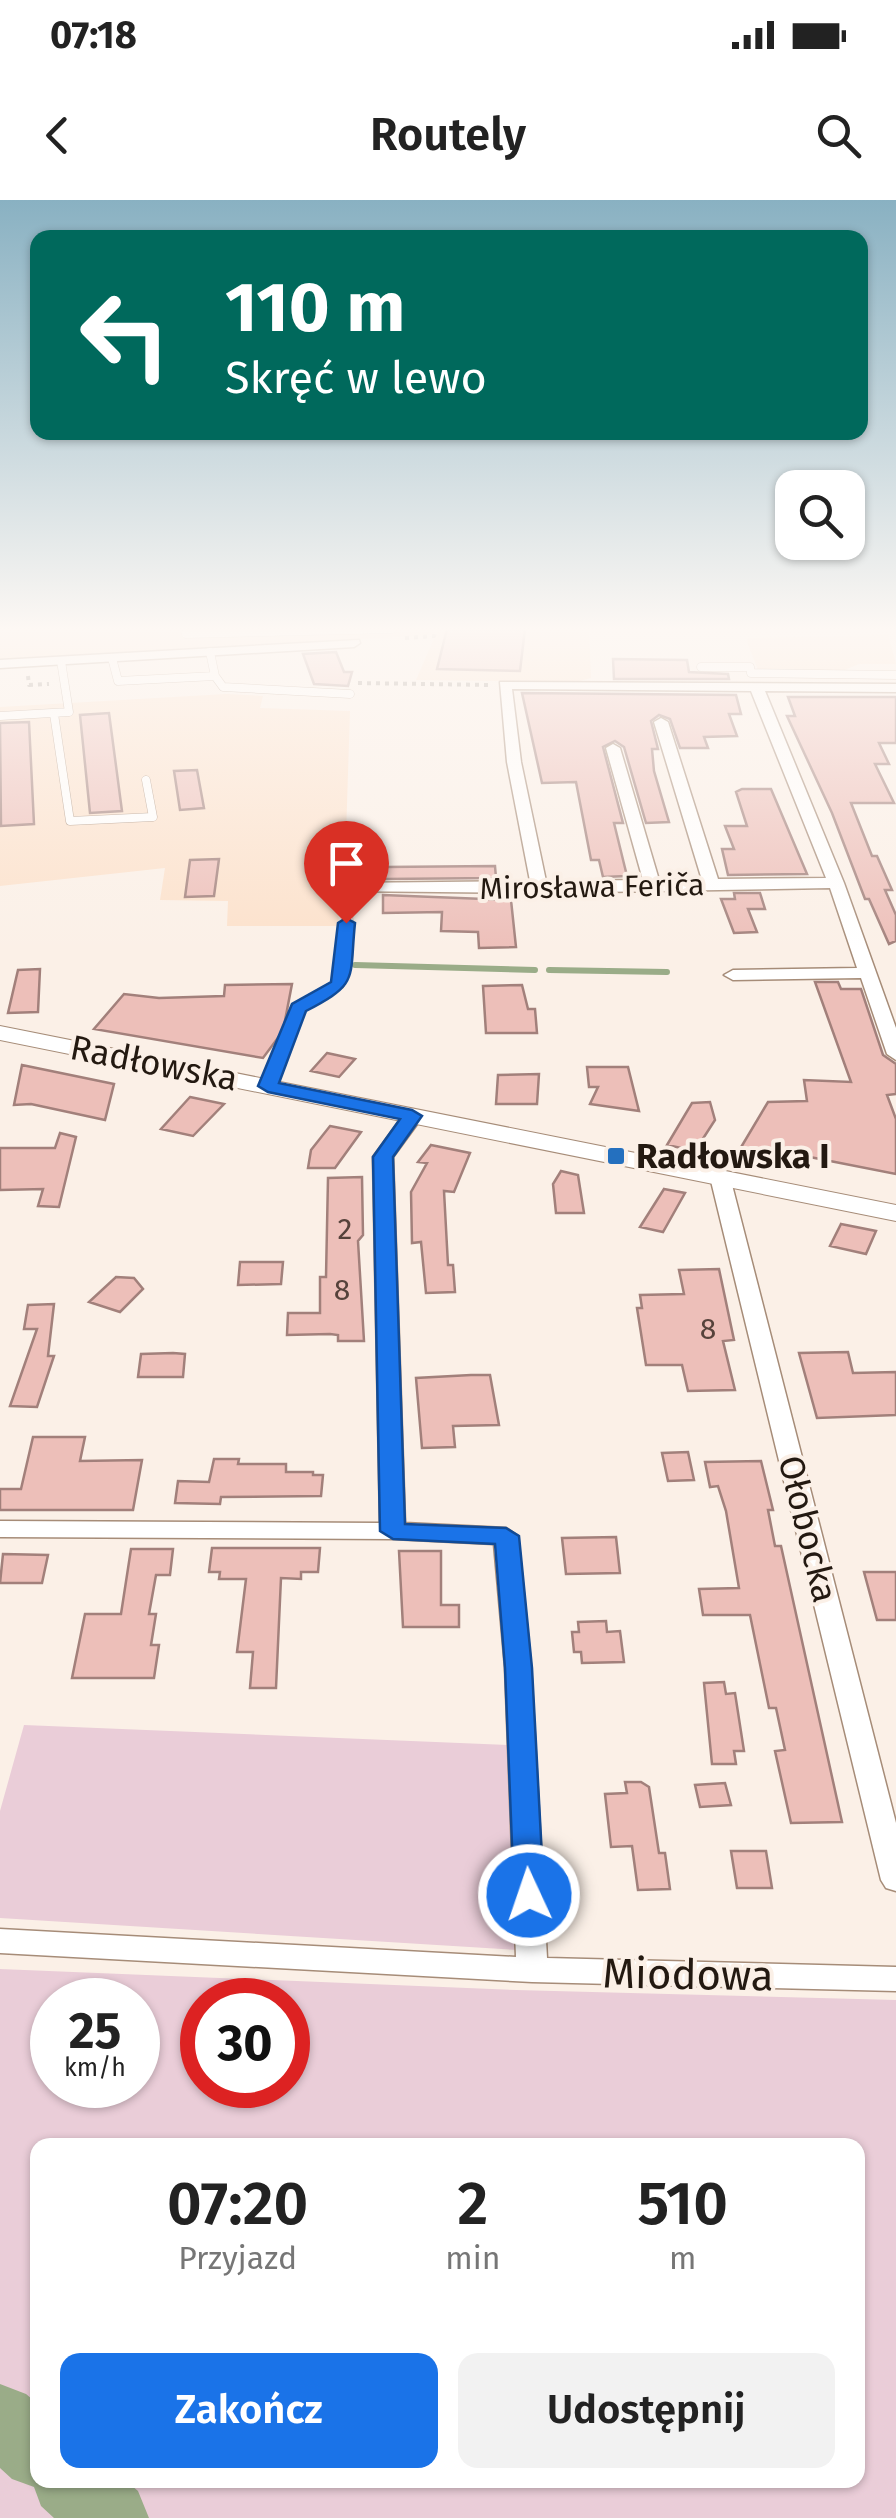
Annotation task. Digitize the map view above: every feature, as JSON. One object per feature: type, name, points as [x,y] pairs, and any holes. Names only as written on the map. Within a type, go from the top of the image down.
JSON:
[{"type":"street","points":[[511,737],[538,888]]},
{"type":"street","points":[[666,737],[712,886]]},
{"type":"street","points":[[777,737],[836,884],[896,1054]]},
{"type":"street","points":[[613,748],[653,886]]},
{"type":"street","name":"Mirosława Feriča","points":[[348,888],[836,884]]},
{"type":"street","points":[[733,975],[865,973]]},
{"type":"street","name":"Radłowska","points":[[0,1032],[896,1212]]},
{"type":"street","points":[[393,1531],[383,1157],[412,1116]]},
{"type":"street","name":"Ołobocka","points":[[720,1177],[896,1880]]},
{"type":"street","points":[[0,1529],[393,1531],[506,1536],[518,1668],[532,1970]]},
{"type":"street","name":"Miodowa","points":[[0,1940],[532,1970],[896,1979]]},
{"type":"lane","points":[[57,737],[70,821],[153,817],[146,780]]},
{"type":"lane","points":[[268,1086],[298,1008],[336,989],[340,982],[345,958],[346,849]]},
{"type":"shaded area","points":[[0,737],[349,737],[346,835],[334,836],[339,926],[227,926],[228,901],[160,900],[165,868],[0,886]]},
{"type":"shaded area","points":[[24,1725],[508,1745],[517,1950],[0,1918],[0,1811]]},
{"type":"shaded area","points":[[0,1969],[221,1978],[180,1978],[180,2108],[310,2108],[310,1982],[896,2000],[896,2518],[0,2518]]},
{"type":"building","points":[[0,737],[30,737],[34,824],[1,826]]},
{"type":"building","points":[[82,737],[112,737],[122,811],[90,813]]},
{"type":"building","points":[[532,737],[655,737],[658,749],[652,749],[654,771],[669,822],[646,823],[624,747],[615,741],[603,747],[623,823],[614,823],[627,876],[603,877],[599,860],[591,860],[576,782],[542,783]]},
{"type":"building","points":[[676,737],[704,737],[708,748],[680,748]]},
{"type":"building","points":[[797,737],[896,737],[896,743],[879,743],[889,764],[875,764],[894,803],[851,803],[872,856],[877,856],[892,890],[885,890],[896,915],[896,941],[889,944],[869,899],[865,899]]},
{"type":"building","points":[[197,770],[204,808],[180,810],[174,771]]},
{"type":"building","points":[[771,789],[807,874],[728,875],[722,849],[734,849],[725,826],[747,826],[736,792]]},
{"type":"building","points":[[219,859],[214,896],[185,897],[190,860]]},
{"type":"building","points":[[495,866],[496,878],[384,879],[384,867]]},
{"type":"building","points":[[734,893],[760,893],[765,909],[748,909],[757,932],[734,933],[721,899],[735,899]]},
{"type":"building","points":[[383,895],[511,900],[516,947],[479,948],[478,932],[441,931],[442,912],[383,913]]},
{"type":"building","points":[[40,969],[38,1012],[8,1013],[18,970]]},
{"type":"building","points":[[815,982],[838,982],[841,989],[861,989],[883,1055],[896,1064],[896,1094],[887,1095],[896,1119],[896,1174],[774,1150],[768,1161],[737,1154],[768,1102],[807,1101],[804,1080],[851,1082]]},
{"type":"building","points":[[292,984],[283,1031],[263,1058],[94,1029],[124,994],[159,998],[224,996],[225,985]]},
{"type":"building","points":[[522,985],[528,1009],[535,1009],[537,1033],[486,1033],[483,986]]},
{"type":"building","points":[[327,1053],[355,1059],[339,1077],[311,1071]]},
{"type":"building","points":[[22,1065],[114,1084],[105,1120],[31,1104],[14,1105]]},
{"type":"building","points":[[587,1067],[628,1067],[639,1111],[590,1104],[598,1087],[589,1087]]},
{"type":"building","points":[[539,1074],[537,1104],[496,1104],[498,1075]]},
{"type":"building","points":[[190,1097],[224,1104],[193,1136],[161,1129]]},
{"type":"building","points":[[710,1102],[715,1120],[695,1151],[667,1145],[692,1103]]},
{"type":"building","points":[[330,1126],[361,1132],[335,1168],[308,1168],[311,1150]]},
{"type":"building","points":[[60,1133],[76,1137],[59,1207],[38,1206],[43,1189],[0,1190],[0,1148],[55,1148]]},
{"type":"building","points":[[431,1145],[470,1153],[454,1192],[444,1191],[448,1265],[453,1265],[455,1292],[426,1293],[421,1242],[412,1243],[411,1192],[427,1163],[418,1162]]},
{"type":"building","points":[[561,1171],[578,1175],[584,1213],[556,1213],[553,1184]]},
{"type":"building","points":[[362,1177],[363,1235],[358,1241],[364,1341],[338,1341],[338,1335],[330,1334],[287,1335],[288,1313],[320,1313],[320,1277],[326,1277],[328,1178]]},
{"type":"building","points":[[664,1189],[685,1193],[663,1232],[640,1227]]},
{"type":"building","points":[[841,1224],[876,1231],[866,1254],[830,1246]]},
{"type":"building","points":[[240,1262],[283,1262],[281,1284],[238,1285]]},
{"type":"building","points":[[719,1269],[734,1340],[723,1341],[735,1390],[688,1391],[682,1365],[646,1365],[637,1308],[642,1308],[640,1295],[684,1294],[679,1270]]},
{"type":"building","points":[[116,1277],[134,1278],[143,1289],[120,1312],[89,1302]]},
{"type":"building","points":[[54,1304],[48,1356],[54,1356],[37,1407],[10,1406],[37,1329],[24,1329],[28,1305]]},
{"type":"building","points":[[848,1352],[853,1373],[896,1372],[896,1415],[817,1418],[799,1353]]},
{"type":"building","points":[[141,1354],[185,1354],[183,1377],[138,1377]]},
{"type":"building","points":[[490,1375],[499,1425],[453,1426],[455,1447],[422,1448],[416,1378]]},
{"type":"building","points":[[33,1437],[85,1437],[80,1461],[142,1460],[133,1510],[0,1510],[0,1489],[21,1489]]},
{"type":"building","points":[[688,1452],[694,1480],[668,1481],[662,1453]]},
{"type":"building","points":[[214,1459],[239,1459],[238,1464],[286,1464],[286,1472],[323,1475],[321,1496],[221,1497],[220,1504],[175,1503],[178,1481],[209,1482]]},
{"type":"building","points":[[761,1461],[773,1510],[768,1510],[775,1546],[781,1546],[842,1822],[791,1823],[775,1751],[785,1750],[776,1708],[769,1708],[750,1615],[703,1615],[699,1589],[739,1588],[726,1511],[718,1486],[710,1487],[705,1462]]},
{"type":"building","points":[[616,1537],[620,1573],[566,1574],[562,1538]]},
{"type":"building","points":[[212,1548],[320,1548],[318,1572],[301,1572],[301,1579],[281,1578],[276,1688],[250,1688],[253,1652],[237,1652],[246,1579],[219,1579],[220,1572],[209,1572]]},
{"type":"building","points":[[131,1549],[173,1549],[170,1575],[156,1575],[149,1614],[156,1614],[151,1645],[159,1645],[154,1678],[72,1678],[85,1614],[121,1614]]},
{"type":"building","points":[[399,1551],[441,1551],[441,1605],[459,1605],[459,1627],[403,1627]]},
{"type":"building","points":[[3,1554],[48,1555],[42,1583],[0,1583]]},
{"type":"building","points":[[864,1572],[896,1572],[896,1620],[877,1620]]},
{"type":"building","points":[[606,1621],[607,1632],[620,1631],[624,1662],[582,1663],[581,1652],[574,1652],[572,1632],[579,1632],[578,1622]]},
{"type":"building","points":[[724,1682],[726,1694],[735,1693],[744,1751],[734,1751],[736,1764],[712,1764],[704,1683]]},
{"type":"building","points":[[625,1782],[641,1782],[649,1787],[659,1853],[665,1853],[670,1889],[638,1890],[632,1846],[611,1847],[605,1794],[627,1793]]},
{"type":"building","points":[[725,1783],[731,1805],[700,1807],[695,1785]]},
{"type":"building","points":[[731,1851],[766,1851],[772,1888],[737,1888]]},
{"type":"waterway","points":[[355,965],[535,970]]},
{"type":"waterway","points":[[549,970],[667,972]]},
{"type":"waterway","points":[[0,2419],[30,2446]]},
{"type":"waterway","points":[[77,2488],[111,2518]]},
{"type":"place","name":"Radłowska I","points":[[616,1156]]},
{"type":"route","points":[[346,923],[340,982],[336,989],[298,1008],[268,1086],[412,1116],[383,1157],[393,1531],[506,1536],[518,1668],[529,1895]]}]
